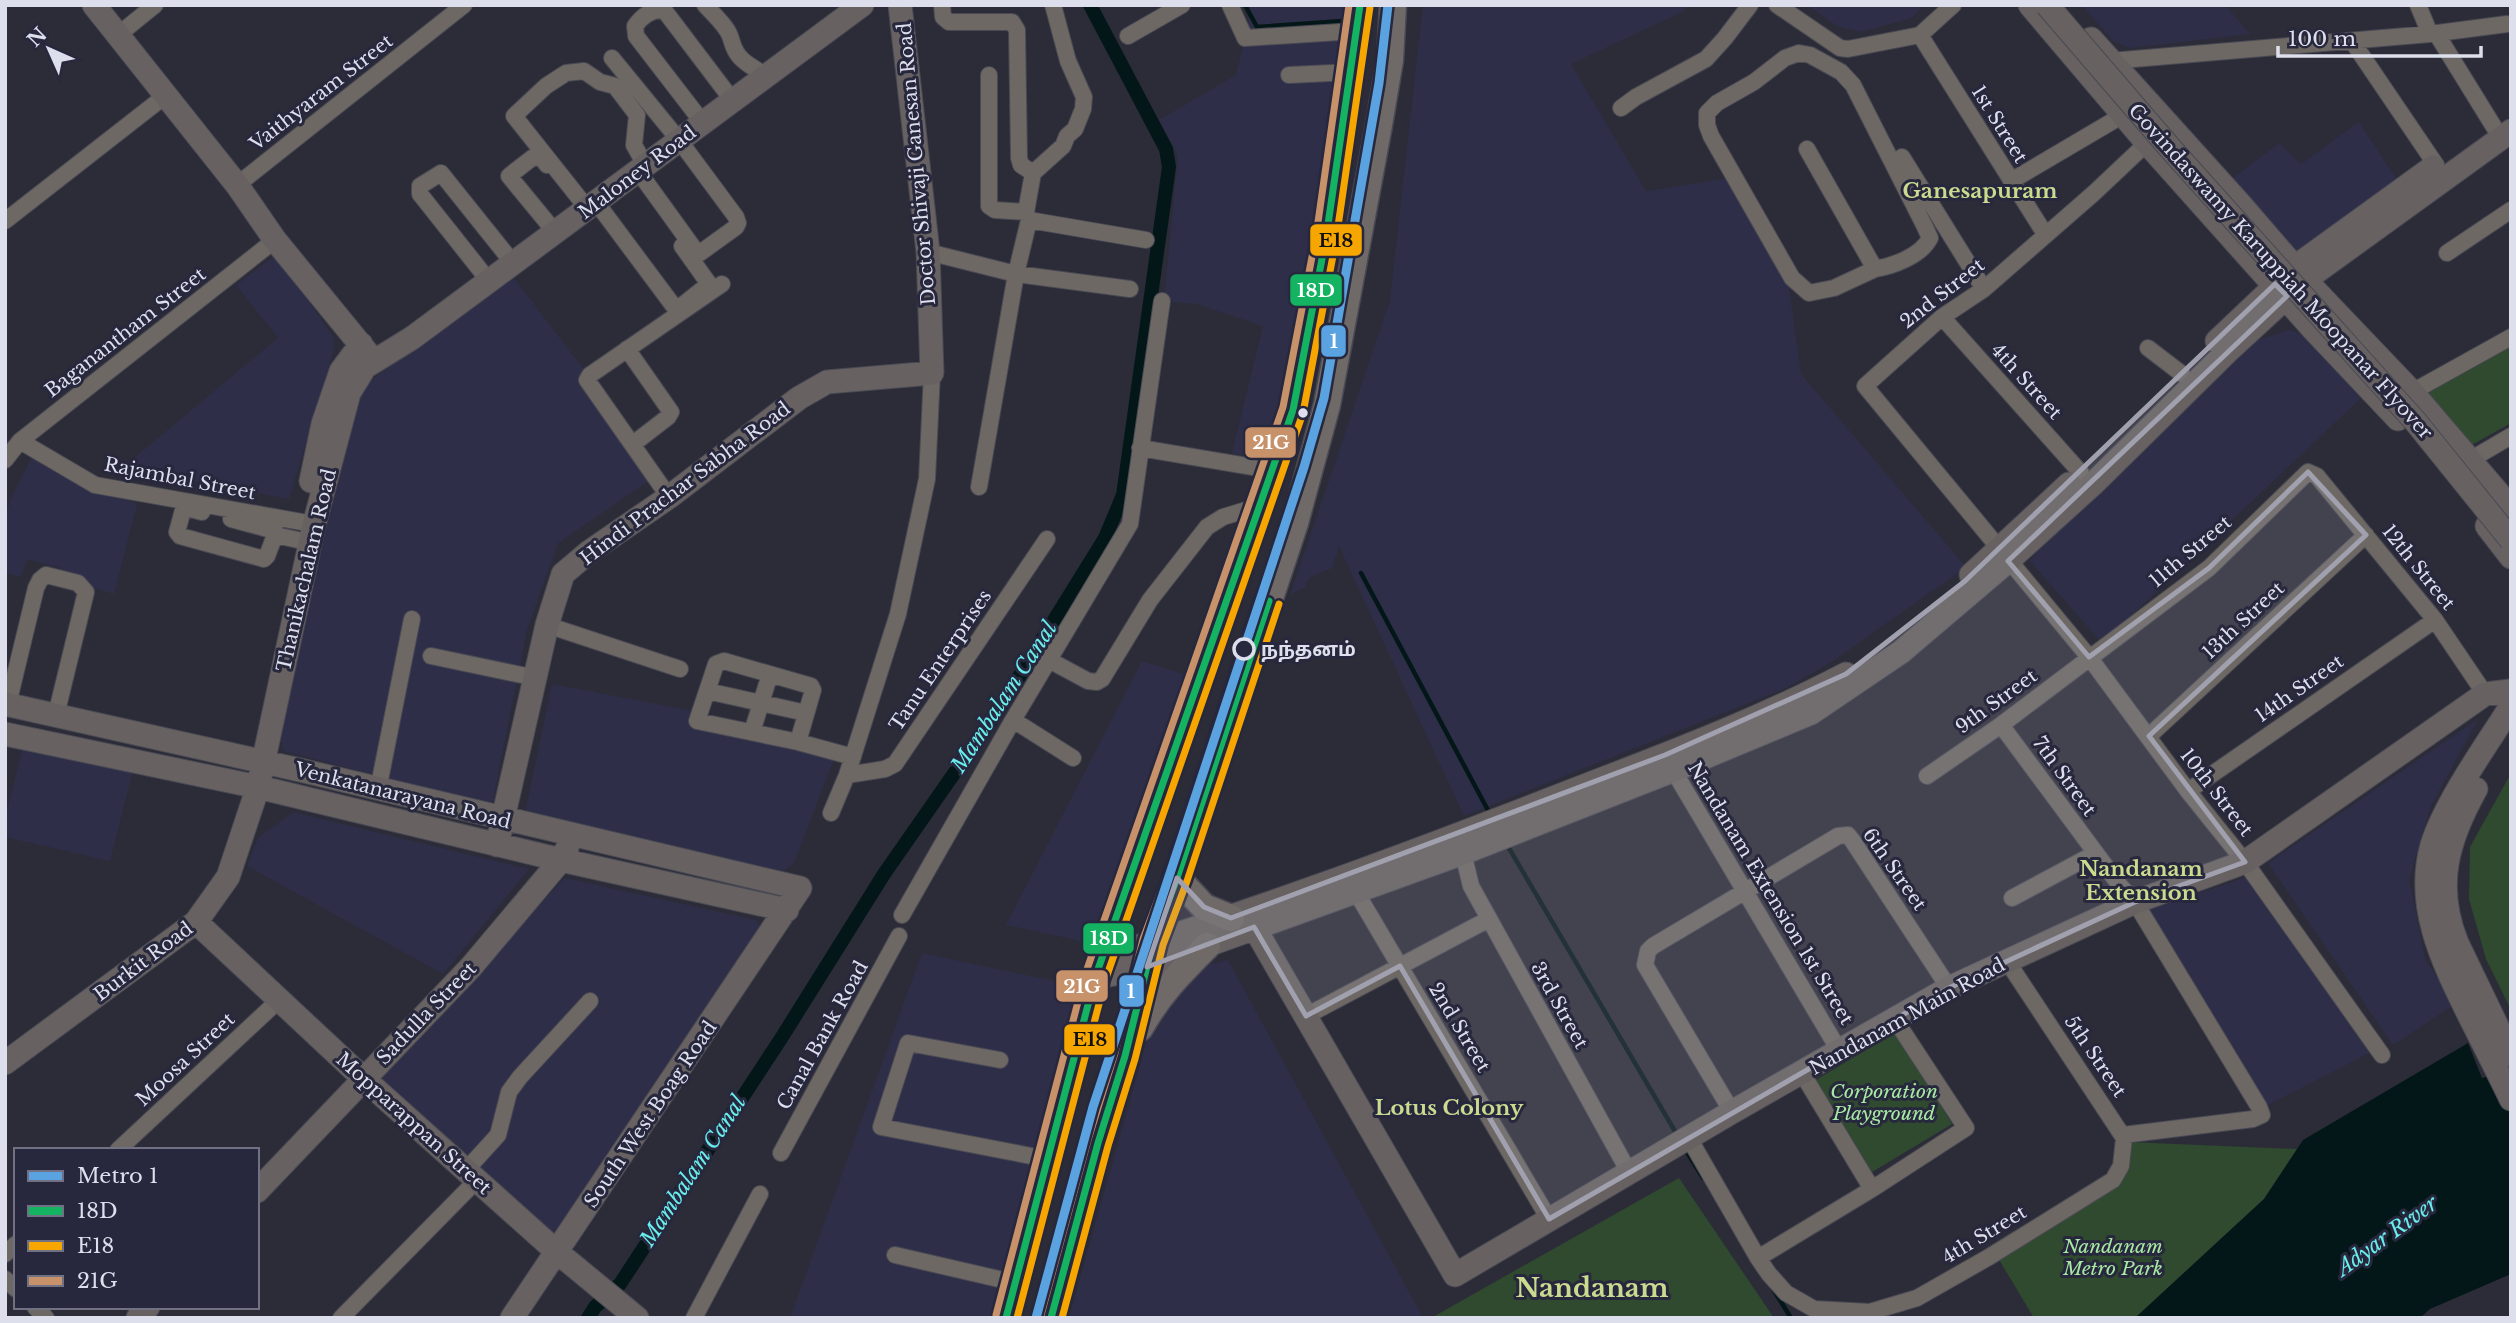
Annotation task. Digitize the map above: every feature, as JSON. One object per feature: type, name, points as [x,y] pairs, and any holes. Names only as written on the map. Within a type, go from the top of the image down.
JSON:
[{"type":"main road","points":[[94,5],[237,185],[275,240],[367,353],[341,371],[323,424],[300,531],[258,760]]},
{"type":"main road","name":"Maloney Road","points":[[367,353],[380,338],[412,338],[862,5]]},
{"type":"main road","name":"Doctor Shivaji Ganesan Road","points":[[900,5],[928,252],[932,373]]},
{"type":"main road","points":[[1051,1318],[1098,1143],[1125,1056],[1150,955],[1295,523],[1327,405],[1379,125],[1390,51],[1393,5]]},
{"type":"main road","points":[[2030,5],[2147,143],[2393,413],[2511,557]]},
{"type":"main road","name":"Govindaswamy Karuppiah Moopanar Flyover","points":[[2048,5],[2170,148],[2415,421],[2511,540]]},
{"type":"main road","points":[[2061,5],[2300,274],[2412,392],[2511,508]]},
{"type":"main road","points":[[1006,1318],[1100,968],[1293,410],[1326,238],[1356,39],[1390,51]]},
{"type":"main road","points":[[2003,555],[2081,473],[2182,374],[2300,274],[2436,165],[2505,124]]},
{"type":"main road","points":[[1125,1056],[1156,1001],[1172,981],[1207,946],[1243,923],[1356,892],[1463,853],[1669,763],[1846,674],[2093,484],[2281,290],[2300,274],[2505,124]]},
{"type":"main road","name":"Thanikachalam Road","points":[[252,786],[314,525],[349,393],[367,353]]},
{"type":"main road","name":"Hindi Prachar Sabha Road","points":[[497,845],[548,625],[563,574],[664,490],[799,398],[827,382],[932,373]]},
{"type":"main road","name":"Nandanam Main Road","points":[[1306,1016],[1455,1275],[1949,988],[2135,902],[2245,862],[2484,694],[2511,695]]},
{"type":"main road","points":[[2511,695],[2448,809],[2432,845],[2427,868],[2427,899],[2432,930],[2473,1000],[2511,1055]]},
{"type":"main road","name":"Venkatanarayana Road","points":[[9,704],[800,888]]},
{"type":"main road","points":[[2511,728],[2452,840],[2446,866],[2444,898],[2473,1000],[2511,1099]]},
{"type":"main road","name":"Venkatanarayana Road","points":[[6,737],[252,786],[561,860],[787,910]]},
{"type":"main road","points":[[1100,968],[1150,955],[1243,923],[1468,831],[1669,763]]},
{"type":"main road","points":[[220,886],[228,877],[237,852],[252,786]]},
{"type":"main road","name":"Burkit Road","points":[[5,1063],[196,922],[220,886],[218,873],[252,786]]},
{"type":"main road","name":"Sadulla Street","points":[[259,1189],[471,967],[561,860],[575,835]]},
{"type":"main road","points":[[1177,878],[1204,907],[1243,923],[1306,1016]]},
{"type":"main road","name":"South West Boag Road","points":[[512,1318],[800,888]]},
{"type":"main road","name":"Mopparappan Street","points":[[196,922],[364,1079],[557,1252],[634,1314]]},
{"type":"main road","points":[[1150,955],[1207,946]]},
{"type":"street","points":[[118,35],[155,5]]},
{"type":"street","name":"Vaithyaram Street","points":[[237,185],[464,5]]},
{"type":"street","points":[[705,5],[727,31],[731,46],[739,57],[765,77]]},
{"type":"street","points":[[942,5],[943,17],[949,22],[1014,24],[1017,30],[1019,158],[1021,165],[1033,173]]},
{"type":"street","points":[[979,487],[1033,173],[1063,146],[1083,109],[1084,97],[1069,61],[1053,5]]},
{"type":"street","points":[[1128,36],[1182,5]]},
{"type":"street","points":[[1230,5],[1245,38],[1356,39]]},
{"type":"street","points":[[1621,108],[1706,58],[1750,5]]},
{"type":"street","points":[[1777,5],[1840,48],[1848,49],[1920,35],[1953,5]]},
{"type":"street","points":[[2418,5],[2433,34],[2505,124]]},
{"type":"street","points":[[703,123],[636,36],[635,26],[640,19],[656,9],[665,8],[733,101]]},
{"type":"street","points":[[2110,61],[2433,34],[2507,24]]},
{"type":"street","points":[[1810,55],[1817,33]]},
{"type":"street","name":"1st Street","points":[[1920,35],[2045,234]]},
{"type":"street","points":[[1289,75],[1356,39]]},
{"type":"street","points":[[2352,41],[2436,165]]},
{"type":"street","points":[[1835,69],[1840,48]]},
{"type":"street","points":[[1799,53],[1810,55],[1835,69],[1853,85],[1930,238],[1927,245],[1895,264],[1875,268],[1821,292],[1809,293],[1792,278],[1707,125],[1707,113],[1717,103],[1754,82],[1785,58],[1799,53]]},
{"type":"street","points":[[612,58],[679,140],[738,223],[736,227],[705,252],[700,253],[695,250],[638,171]]},
{"type":"street","points":[[584,71],[600,82],[615,86],[638,115],[634,145],[638,171],[709,285],[679,308],[675,308],[589,207],[522,130],[514,116],[546,86],[566,73],[584,71]]},
{"type":"street","points":[[989,75],[989,206],[995,210],[1146,240]]},
{"type":"street","points":[[5,221],[165,96]]},
{"type":"street","points":[[2011,181],[2123,115]]},
{"type":"street","name":"2nd Street","points":[[1865,386],[1942,317],[1984,289],[2147,143]]},
{"type":"street","points":[[1807,149],[1875,268]]},
{"type":"street","points":[[555,232],[509,176],[532,158],[541,157],[589,207]]},
{"type":"street","points":[[1902,157],[1984,289]]},
{"type":"street","points":[[489,281],[420,194],[420,186],[441,173],[513,263]]},
{"type":"street","points":[[2447,253],[2511,209]]},
{"type":"street","name":"Baganantham Street","points":[[5,460],[20,441],[275,240]]},
{"type":"street","points":[[928,252],[1016,274],[1130,289]]},
{"type":"street","points":[[664,490],[587,380],[590,375],[722,284]]},
{"type":"street","points":[[902,915],[1013,720],[1130,524],[1162,301]]},
{"type":"street","name":"4th Street","points":[[1942,317],[2081,473]]},
{"type":"street","points":[[2412,392],[2511,337]]},
{"type":"street","points":[[2148,348],[2182,374]]},
{"type":"street","points":[[627,349],[671,412],[632,444]]},
{"type":"street","name":"Doctor Shivaji Ganesan Road","points":[[831,813],[847,775],[898,614],[927,479],[932,373]]},
{"type":"street","name":"10th Street","points":[[1865,386],[2090,657],[2188,791],[2245,862],[2382,1055]]},
{"type":"street","points":[[2470,460],[2511,436]]},
{"type":"street","name":"Rajambal Street","points":[[20,441],[95,485],[300,531]]},
{"type":"street","points":[[1140,448],[1271,470]]},
{"type":"street","name":"12th Street","points":[[2312,472],[2435,620],[2484,694]]},
{"type":"street","name":"11th Street","points":[[2090,657],[2209,568],[2306,473],[2312,472]]},
{"type":"street","points":[[187,505],[275,531],[275,535],[264,559],[180,536],[177,532],[187,505]]},
{"type":"street","points":[[1049,660],[1088,681],[1097,682],[1150,600],[1207,527],[1223,517],[1259,509]]},
{"type":"street","points":[[275,535],[300,531]]},
{"type":"street","name":"13th Street","points":[[2149,736],[2366,535]]},
{"type":"street","name":"Tanu Enterprises","points":[[847,775],[885,769],[895,764],[1047,539]]},
{"type":"street","points":[[6,737],[9,704],[36,588],[46,575],[78,583],[86,592],[61,716]]},
{"type":"street","points":[[61,716],[97,589]]},
{"type":"street","points":[[377,790],[412,619]]},
{"type":"street","name":"14th Street","points":[[2188,791],[2435,620]]},
{"type":"street","points":[[548,625],[680,669]]},
{"type":"street","points":[[432,656],[536,678]]},
{"type":"street","name":"9th Street","points":[[1927,776],[2090,657]]},
{"type":"street","points":[[798,741],[813,690],[811,686],[720,661],[716,664],[697,721],[798,741],[853,757]]},
{"type":"street","points":[[752,732],[770,674]]},
{"type":"street","points":[[707,691],[806,713]]},
{"type":"street","points":[[1013,720],[1073,758]]},
{"type":"street","name":"7th Street","points":[[2001,724],[2135,902],[2262,1115],[2253,1119],[2123,1135]]},
{"type":"street","name":"Nandanam Extension 1st Street","points":[[1669,763],[1840,1052]]},
{"type":"street","name":"6th Street","points":[[1745,889],[1838,836],[1848,835],[1949,988]]},
{"type":"street","name":"3rd Street","points":[[1463,853],[1471,886],[1630,1174]]},
{"type":"street","points":[[2012,898],[2096,853]]},
{"type":"street","points":[[1732,1112],[1645,965],[1653,946],[1745,889]]},
{"type":"street","name":"2nd Street","points":[[1356,892],[1549,1219]]},
{"type":"street","points":[[1306,1016],[1489,919]]},
{"type":"street","name":"Canal Bank Road","points":[[781,1153],[899,936]]},
{"type":"street","name":"5th Street","points":[[2007,961],[2123,1135]]},
{"type":"street","name":"Moosa Street","points":[[120,1148],[280,999]]},
{"type":"street","points":[[341,1318],[472,1174],[498,1135],[509,1092],[590,1001]]},
{"type":"street","points":[[1758,1258],[1966,1128],[1894,1018]]},
{"type":"street","points":[[1000,1060],[908,1043],[881,1127],[1047,1159]]},
{"type":"street","points":[[1802,1073],[1872,1189]]},
{"type":"street","name":"4th Street","points":[[1872,1315],[1917,1298],[2113,1180],[2122,1166],[2125,1143],[2123,1135]]},
{"type":"street","points":[[1689,1138],[1758,1258],[1786,1293],[1814,1309],[1872,1315]]},
{"type":"street","points":[[694,1318],[760,1194]]},
{"type":"street","points":[[895,1255],[1016,1283]]},
{"type":"highlighted area","points":[[2275,284],[2287,296],[2008,561],[2089,657],[2209,568],[2308,472],[2366,535],[2149,736],[2245,862],[2135,902],[1949,988],[1549,1219],[1400,966],[1306,1016],[1254,927],[1147,967],[1177,878],[1204,907],[1231,918],[1665,755],[1846,674],[1965,581]]},
{"type":"shaded area","points":[[1250,5],[1355,5],[1276,461],[1232,453],[1263,326],[1197,304],[1164,301],[1178,156],[1159,120],[1236,75],[1248,26]]},
{"type":"shaded area","points":[[1423,5],[1688,5],[1682,12],[1571,64],[1646,191],[1735,177],[1788,280],[1801,374],[1966,567],[1833,661],[1786,688],[1464,816],[1339,546],[1332,568],[1309,578],[1305,587],[1290,595],[1390,301]]},
{"type":"shaded area","points":[[1807,5],[1925,5],[1911,18],[1861,32],[1837,26]]},
{"type":"shaded area","points":[[2082,5],[2225,5],[2250,34],[2130,48],[2114,42]]},
{"type":"shaded area","points":[[2359,122],[2399,183],[2305,254],[2296,252],[2233,178],[2279,143],[2301,164]]},
{"type":"shaded area","points":[[276,255],[333,336],[333,353],[289,499],[122,468],[278,338],[236,285]]},
{"type":"shaded area","points":[[514,278],[662,472],[558,543],[527,630],[492,805],[283,751],[280,732],[347,399],[413,348]]},
{"type":"shaded area","points":[[2289,330],[2303,334],[2361,398],[2102,643],[2030,561],[2258,340]]},
{"type":"shaded area","points":[[33,455],[137,504],[114,594],[59,578],[61,568],[27,559],[21,577],[5,573],[5,515]]},
{"type":"shaded area","points":[[1142,661],[1199,679],[1103,937],[1091,943],[1006,925]]},
{"type":"shaded area","points":[[552,684],[699,712],[838,748],[794,863],[783,871],[525,814]]},
{"type":"shaded area","points":[[2478,719],[2431,806],[2409,879],[2425,959],[2455,1004],[2393,1045],[2268,863]]},
{"type":"shaded area","points":[[24,743],[133,770],[110,861],[5,837],[5,819]]},
{"type":"shaded area","points":[[293,812],[529,869],[443,974],[247,866],[258,838]]},
{"type":"shaded area","points":[[2253,875],[2373,1051],[2264,1107],[2149,910]]},
{"type":"shaded area","points":[[565,878],[756,920],[765,933],[571,1250],[375,1076]]},
{"type":"shaded area","points":[[922,953],[1068,984],[1082,1004],[1001,1318],[790,1318]]},
{"type":"shaded area","points":[[1228,960],[1423,1318],[1069,1318],[1150,1030],[1179,990],[1207,965]]},
{"type":"green space","points":[[2511,344],[2511,423],[2468,447],[2422,395]]},
{"type":"green space","points":[[2510,775],[2511,1010],[2486,959],[2469,899],[2470,847]]},
{"type":"green space","name":"Corporation Playground","points":[[1896,1032],[1952,1124],[1872,1172],[1816,1080]]},
{"type":"green space","name":"Nandanam Metro Park","points":[[2128,1142],[2297,1149],[2264,1199],[2135,1318],[2034,1318],[1998,1258],[2119,1184]]},
{"type":"green space","points":[[1679,1178],[1774,1318],[1431,1318]]},
{"type":"water","name":"Adyar River","points":[[2468,1043],[2482,1078],[2511,1070],[2511,1274],[2430,1309],[2420,1318],[2135,1318],[2264,1199],[2303,1140]]},
{"type":"waterway","name":"Mambalam Canal","points":[[588,1318],[595,1307],[620,1284],[782,1037],[884,874],[999,709],[1105,538],[1123,495],[1169,167],[1166,149],[1090,5]]},
{"type":"waterway","points":[[1245,5],[1257,27],[1343,21]]},
{"type":"waterway","points":[[1361,573],[1490,814]]},
{"type":"waterway","points":[[1506,843],[1676,1133]]},
{"type":"waterway","points":[[1687,1152],[1703,1178]]},
{"type":"waterway","points":[[1773,1289],[1791,1318]]},
{"type":"metro line","name":"1","points":[[1036,1318],[1093,1107],[1304,467],[1324,398],[1379,83],[1388,5]]},
{"type":"transit line","name":"21G","points":[[996,1315],[1085,975],[1283,407],[1316,236],[1349,5]]},
{"type":"transit line","name":"18D","points":[[1006,1318],[1095,978],[1293,410],[1326,238],[1360,5]]},
{"type":"transit line","name":"E18","points":[[1017,1318],[1105,981],[1303,413],[1336,240],[1370,7]]},
{"type":"transit line","name":"21G","points":[[1041,1315],[1088,1140],[1115,1053],[1143,939],[1167,875],[1259,598]]},
{"type":"transit line","name":"18D","points":[[1051,1318],[1098,1143],[1125,1056],[1153,942],[1177,878],[1269,601]]},
{"type":"transit line","name":"E18","points":[[1062,1318],[1108,1146],[1135,1059],[1163,945],[1187,881],[1279,604]]},
{"type":"place","name":"நந்தனம்","points":[[1244,649]]},
{"type":"district","name":"Ganesapuram","points":[[1980,191]]},
{"type":"district","name":"Nandanam Extension","points":[[2141,881]]},
{"type":"district","name":"Lotus Colony","points":[[1449,1108]]},
{"type":"district","name":"Nandanam","points":[[1592,1288]]}]
